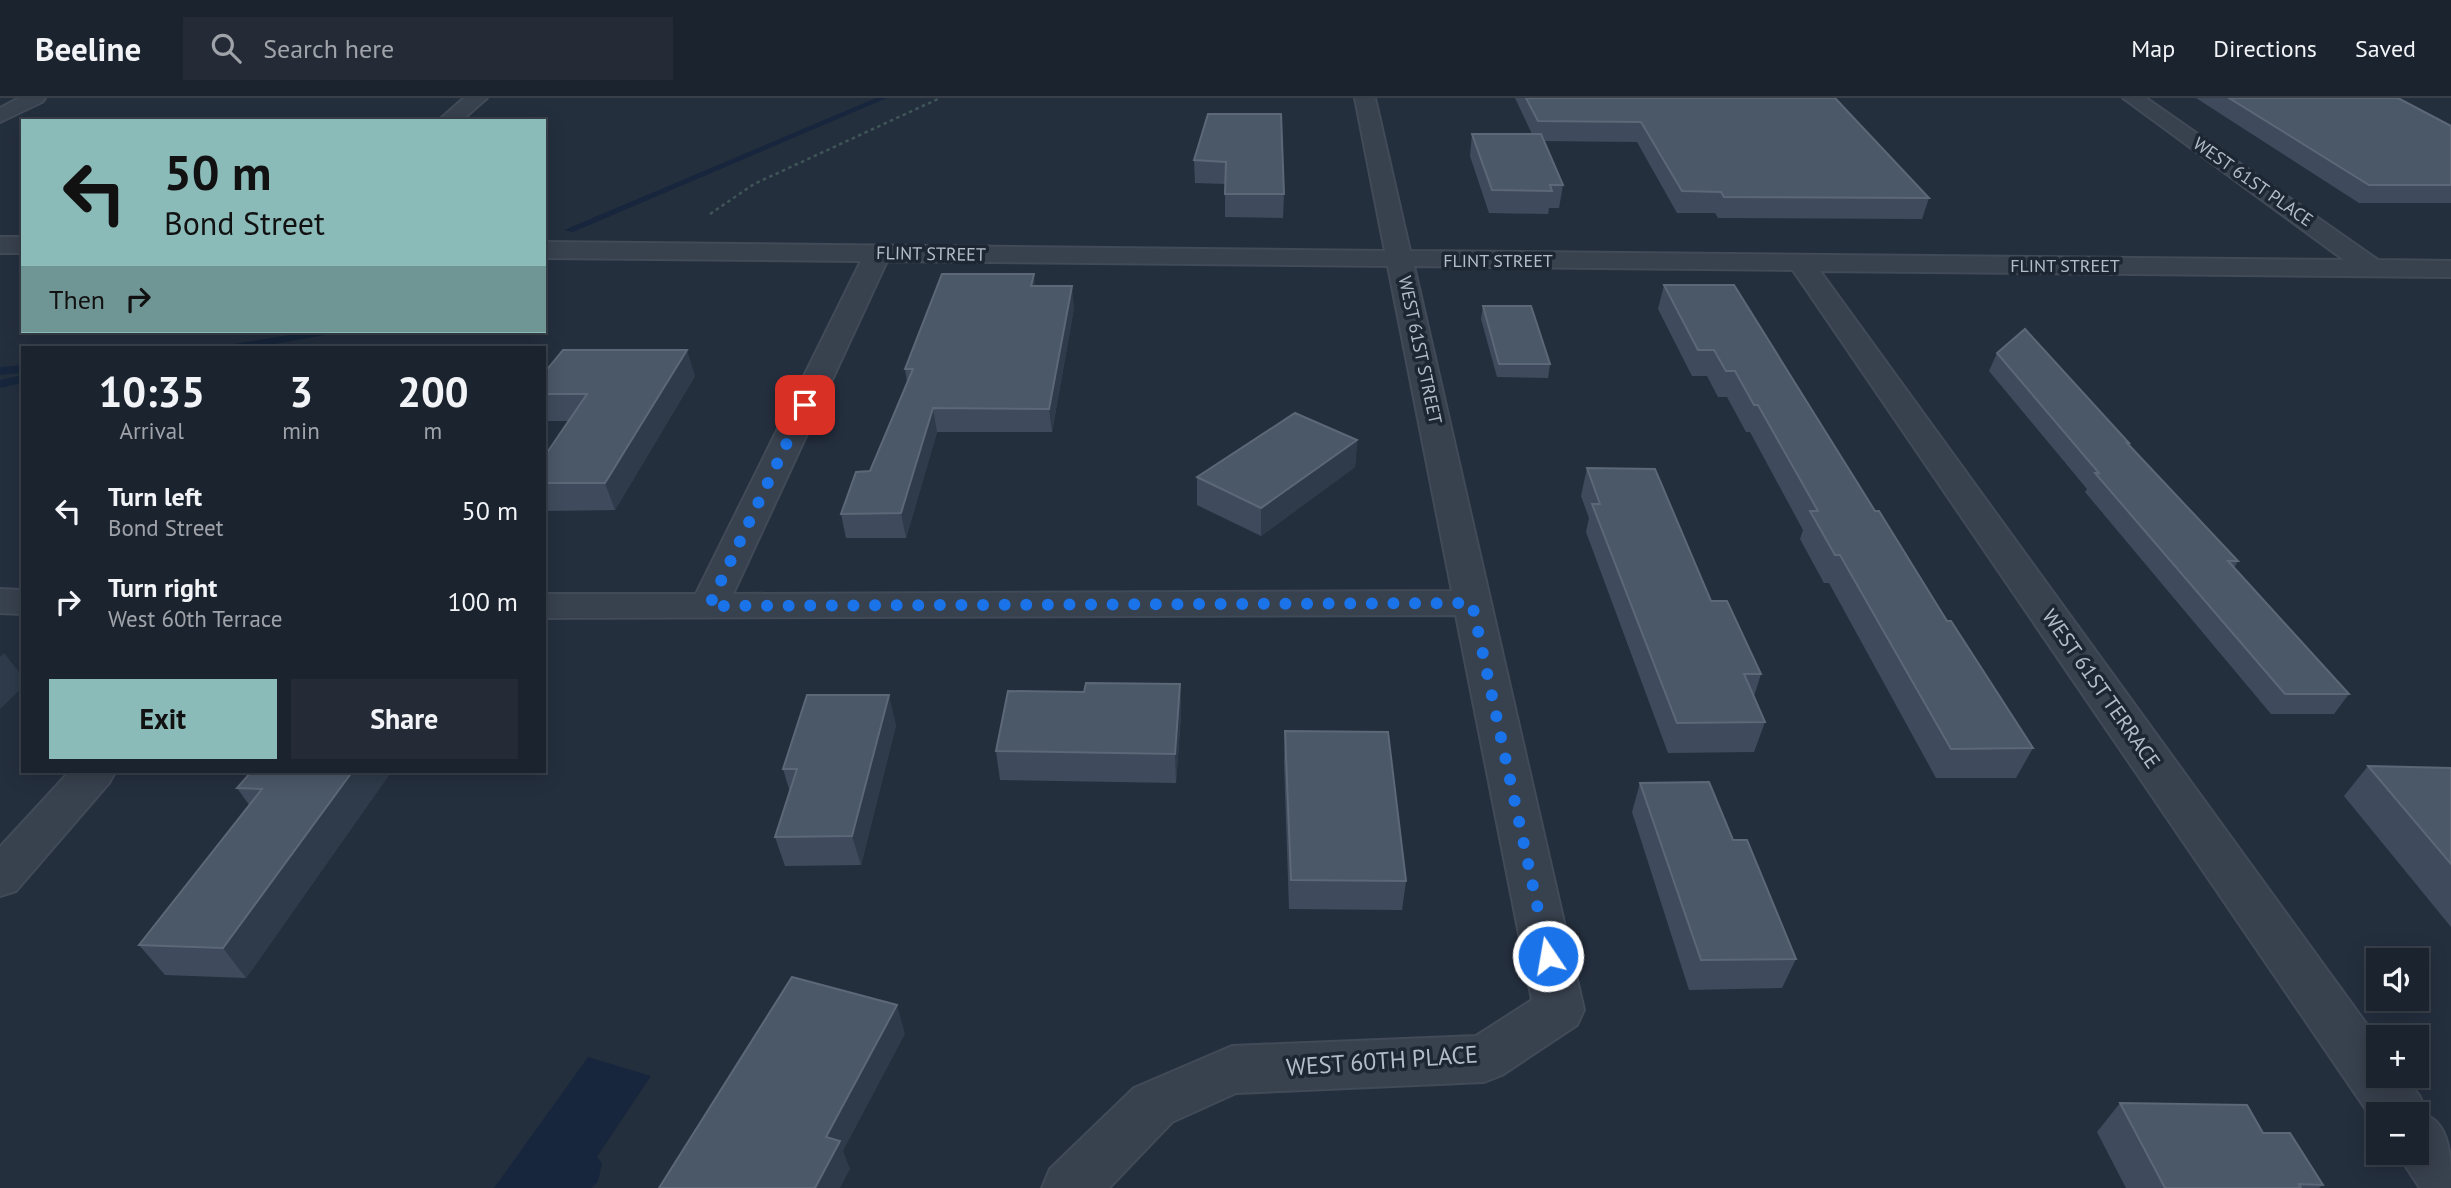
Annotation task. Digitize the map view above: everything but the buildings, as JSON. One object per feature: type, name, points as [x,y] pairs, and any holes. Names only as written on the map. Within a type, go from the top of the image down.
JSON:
[{"type":"street","points":[[0,116],[35,98]]},
{"type":"street","points":[[451,119],[478,98]]},
{"type":"street","name":"WEST 61ST STREET","points":[[1365,98],[1472,603]]},
{"type":"street","name":"WEST 61ST PLACE","points":[[2133,98],[2372,268]]},
{"type":"street","points":[[0,244],[21,245]]},
{"type":"street","name":"FLINT STREET","points":[[546,250],[2451,269]]},
{"type":"street","points":[[709,606],[877,254]]},
{"type":"street","name":"WEST 61ST TERRACE","points":[[1802,264],[2392,1102]]},
{"type":"street","points":[[0,601],[21,602]]},
{"type":"street","points":[[546,606],[1472,603]]},
{"type":"street","name":"WEST 60TH PLACE","points":[[1070,1188],[1153,1105],[1232,1070],[1484,1059],[1559,1010],[1472,603]]},
{"type":"street","points":[[0,878],[93,773]]},
{"type":"street","points":[[2429,1154],[2451,1186]]},
{"type":"path","points":[[674,251],[694,228],[754,184],[940,98]]},
{"type":"water","points":[[588,1057],[651,1076],[597,1157],[602,1163],[598,1182],[591,1188],[494,1188]]},
{"type":"waterway","points":[[569,230],[883,98]]},
{"type":"waterway","points":[[245,346],[320,333]]},
{"type":"waterway","points":[[0,371],[21,369]]},
{"type":"waterway","points":[[0,384],[21,379]]},
{"type":"route","points":[[805,405],[709,606],[1472,603],[1548,956]]}]
